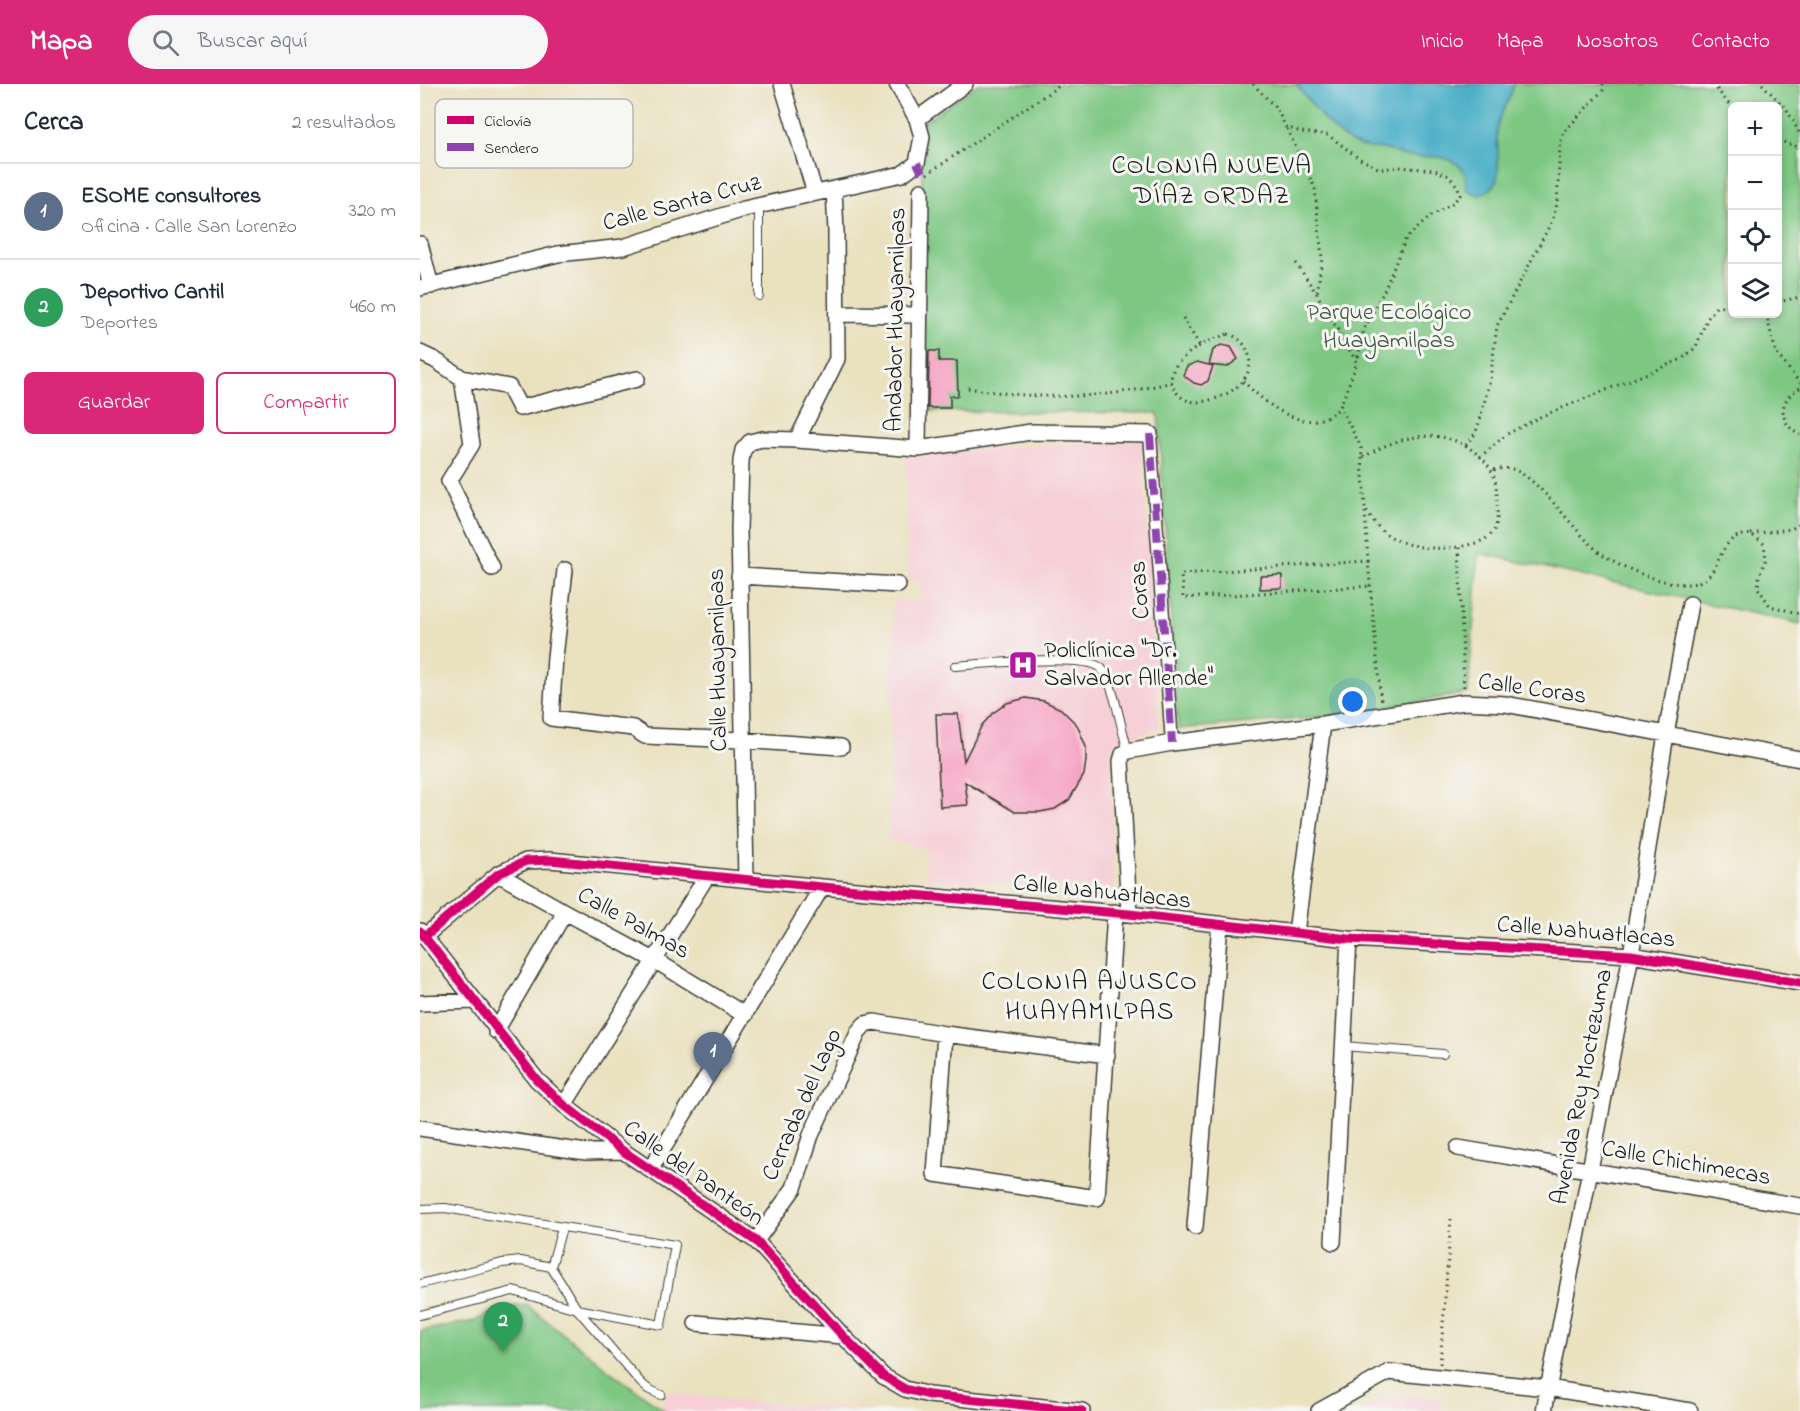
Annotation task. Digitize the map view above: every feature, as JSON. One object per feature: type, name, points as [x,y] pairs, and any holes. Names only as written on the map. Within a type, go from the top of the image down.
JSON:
[{"type":"street","points":[[782,84],[815,193]]},
{"type":"street","points":[[897,84],[917,119],[922,137],[920,168]]},
{"type":"street","points":[[917,119],[966,84]]},
{"type":"street","name":"Calle Santa Cruz","points":[[425,287],[558,254],[623,247],[759,206],[920,168]]},
{"type":"street","points":[[834,189],[837,359],[797,440],[918,449],[1031,432],[1150,435]]},
{"type":"street","name":"Andador Huayamilpas","points":[[918,449],[921,191]]},
{"type":"street","points":[[420,244],[425,287]]},
{"type":"street","points":[[837,314],[919,315]]},
{"type":"street","points":[[420,353],[462,378],[509,387],[520,408],[637,379]]},
{"type":"street","points":[[462,378],[472,444],[450,481],[492,568]]},
{"type":"street","name":"Coras","points":[[1150,435],[1172,743]]},
{"type":"street","name":"Calle Huayamilpas","points":[[746,879],[739,576],[741,461],[743,450],[750,442],[797,440]]},
{"type":"street","points":[[566,570],[555,657],[552,718],[633,728],[645,736],[841,747]]},
{"type":"street","points":[[739,576],[898,585]]},
{"type":"street","name":"Avenida Rey Moctezuma","points":[[1544,1411],[1631,955],[1666,734],[1690,604]]},
{"type":"street","name":"Calle Coras","points":[[1124,756],[1172,743],[1323,724],[1464,702],[1505,704],[1800,759]]},
{"type":"street","points":[[1296,933],[1323,724]]},
{"type":"street","points":[[945,1034],[935,1174],[1097,1198],[1107,1055],[1122,913],[1124,756]]},
{"type":"street","name":"Calle Nahuatlacas","points":[[422,934],[498,874],[525,861],[549,860],[1122,913],[1349,939],[1631,955],[1800,982]]},
{"type":"street","name":"Calle Palmas","points":[[498,874],[656,961],[745,1015]]},
{"type":"street","points":[[564,1105],[707,876]]},
{"type":"street","points":[[650,1170],[822,887]]},
{"type":"street","points":[[496,1031],[565,912]]},
{"type":"street","points":[[1195,1227],[1220,924]]},
{"type":"street","name":"Calle del Panteón","points":[[422,934],[496,1031],[537,1080],[564,1105],[623,1151],[756,1241],[883,1376],[904,1389],[929,1395],[1082,1411]]},
{"type":"street","points":[[1333,1242],[1349,939]]},
{"type":"street","points":[[420,1003],[474,1001]]},
{"type":"street","name":"Cerrada del Lago","points":[[756,1241],[794,1188],[811,1135],[865,1024],[874,1022],[945,1034],[1107,1055]]},
{"type":"street","points":[[420,1128],[586,1152],[623,1151]]},
{"type":"street","name":"Calle Chichimecas","points":[[1458,1148],[1800,1206]]},
{"type":"street","points":[[696,1323],[843,1336]]},
{"type":"street","points":[[1319,1411],[1389,1372],[1548,1388],[1690,1411]]},
{"type":"lane","points":[[759,206],[759,296]]},
{"type":"lane","points":[[955,666],[1028,661],[1090,662],[1101,667],[1108,679],[1124,756]]},
{"type":"lane","points":[[1343,1046],[1443,1054]]},
{"type":"lane","points":[[420,1209],[445,1208],[675,1245],[661,1325],[577,1309],[513,1291],[420,1315]]},
{"type":"lane","points":[[562,1228],[551,1267],[577,1309],[641,1383],[655,1394],[661,1395]]},
{"type":"lane","points":[[420,1284],[502,1263],[520,1262],[551,1267]]},
{"type":"path","points":[[920,168],[929,174],[1062,84]]},
{"type":"path","points":[[1253,84],[1276,108],[1315,188],[1322,258],[1317,294]]},
{"type":"path","points":[[1466,445],[1475,434],[1479,423],[1490,380],[1497,326],[1551,221],[1557,204],[1560,145],[1563,133],[1603,90],[1603,84]]},
{"type":"path","points":[[1713,84],[1728,103]]},
{"type":"path","points":[[1762,84],[1787,110],[1800,134]]},
{"type":"path","points":[[1243,381],[1260,399],[1296,419],[1315,421],[1333,415],[1340,407],[1357,363],[1364,329],[1384,291],[1406,238],[1460,195],[1458,187],[1449,176],[1435,170],[1400,166],[1380,169],[1360,159],[1328,135],[1301,132],[1286,127]]},
{"type":"path","points":[[1782,141],[1800,148]]},
{"type":"path","points":[[1296,263],[1357,363]]},
{"type":"path","points":[[1782,301],[1800,297]]},
{"type":"path","points":[[1480,457],[1507,434],[1540,417],[1682,359],[1696,347],[1707,319],[1716,307],[1728,307]]},
{"type":"path","points":[[1183,318],[1200,346]]},
{"type":"path","points":[[1767,318],[1776,353],[1800,383]]},
{"type":"path","points":[[1228,334],[1238,337],[1246,347],[1250,358],[1248,374],[1243,381],[1220,397],[1190,402],[1178,396],[1172,386],[1171,374],[1176,365],[1200,346],[1228,334]]},
{"type":"path","points":[[968,388],[1005,394],[1080,398],[1172,382]]},
{"type":"path","points":[[1800,388],[1783,402],[1783,409],[1791,430],[1800,435]]},
{"type":"path","points":[[1340,407],[1361,447],[1368,561],[1381,703]]},
{"type":"path","points":[[1362,458],[1389,443],[1418,437],[1452,438],[1466,445],[1492,471],[1497,497],[1497,523],[1493,532],[1481,542],[1442,549],[1419,547],[1400,542],[1385,533],[1373,522],[1367,512],[1365,498]]},
{"type":"path","points":[[1492,471],[1511,469],[1529,479],[1598,551],[1643,576],[1687,584],[1705,580],[1716,568],[1724,550],[1735,536],[1791,529],[1800,524]]},
{"type":"path","points":[[1751,534],[1764,544],[1766,559],[1759,576],[1758,588],[1770,606],[1800,612]]},
{"type":"path","points":[[1459,547],[1464,702]]},
{"type":"path","points":[[1368,561],[1181,574],[1183,598],[1371,586]]},
{"type":"path","points":[[1439,1377],[1451,1220]]},
{"type":"shaded area","name":"Policlínica \"Dr. Salvador Allende\"","points":[[1142,441],[1159,728],[1111,745],[1113,889],[926,880],[925,849],[889,839],[893,601],[921,601],[920,580],[908,580],[906,458],[1004,447]]},
{"type":"shaded area","points":[[668,1392],[736,1401],[882,1411],[665,1411],[661,1407]]},
{"type":"shaded area","points":[[1391,1393],[1442,1398],[1441,1411],[1359,1411]]},
{"type":"green space","name":"Parque Ecológico Huayamilpas","points":[[978,84],[1800,84],[1800,624],[1479,553],[1468,693],[1334,716],[1178,729],[1158,413],[923,411],[922,124]]},
{"type":"green space","points":[[527,1305],[611,1372],[665,1411],[420,1411],[420,1331],[474,1321],[500,1308]]},
{"type":"water","points":[[1296,84],[1514,84],[1498,124],[1498,167],[1495,183],[1491,189],[1478,195],[1467,190],[1464,171],[1456,163],[1441,158],[1401,155],[1386,149],[1357,145],[1338,134],[1330,126]]},
{"type":"building","points":[[1221,345],[1231,347],[1238,359],[1227,367],[1209,365],[1213,350]]},
{"type":"building","points":[[929,351],[939,351],[939,361],[957,361],[958,396],[950,396],[950,408],[928,408]]},
{"type":"building","points":[[1197,362],[1213,366],[1208,381],[1201,385],[1183,375],[1187,366]]},
{"type":"building","points":[[1282,575],[1282,588],[1260,589],[1260,576]]},
{"type":"building","points":[[1026,698],[1044,701],[1061,709],[1077,725],[1086,747],[1086,760],[1084,775],[1069,800],[1055,809],[1040,812],[1015,812],[965,782],[968,805],[940,807],[936,714],[958,714],[964,761],[982,725],[993,713],[1007,703]]},
{"type":"marked path","points":[[917,163],[922,173]]},
{"type":"marked path","points":[[1150,434],[1172,743]]},
{"type":"cycle path","points":[[425,936],[498,874],[526,861],[550,860],[1129,914],[1349,939],[1631,955],[1800,983]]},
{"type":"cycle path","points":[[420,931],[537,1080],[564,1105],[623,1151],[756,1241],[883,1376],[905,1389],[929,1395],[1082,1411]]},
{"type":"place","name":"Policlínica \"Dr. Salvador Allende\"","points":[[1023,665]]},
{"type":"place","name":"ESOME consultores","points":[[713,1082]]},
{"type":"place","name":"Deportivo Cantil","points":[[503,1352]]},
{"type":"district","name":"COLONIA NUEVA DÍAZ ORDAZ","points":[[1212,182]]},
{"type":"district","name":"COLONIA AJUSCO HUAYAMILPAS","points":[[1090,998]]}]
